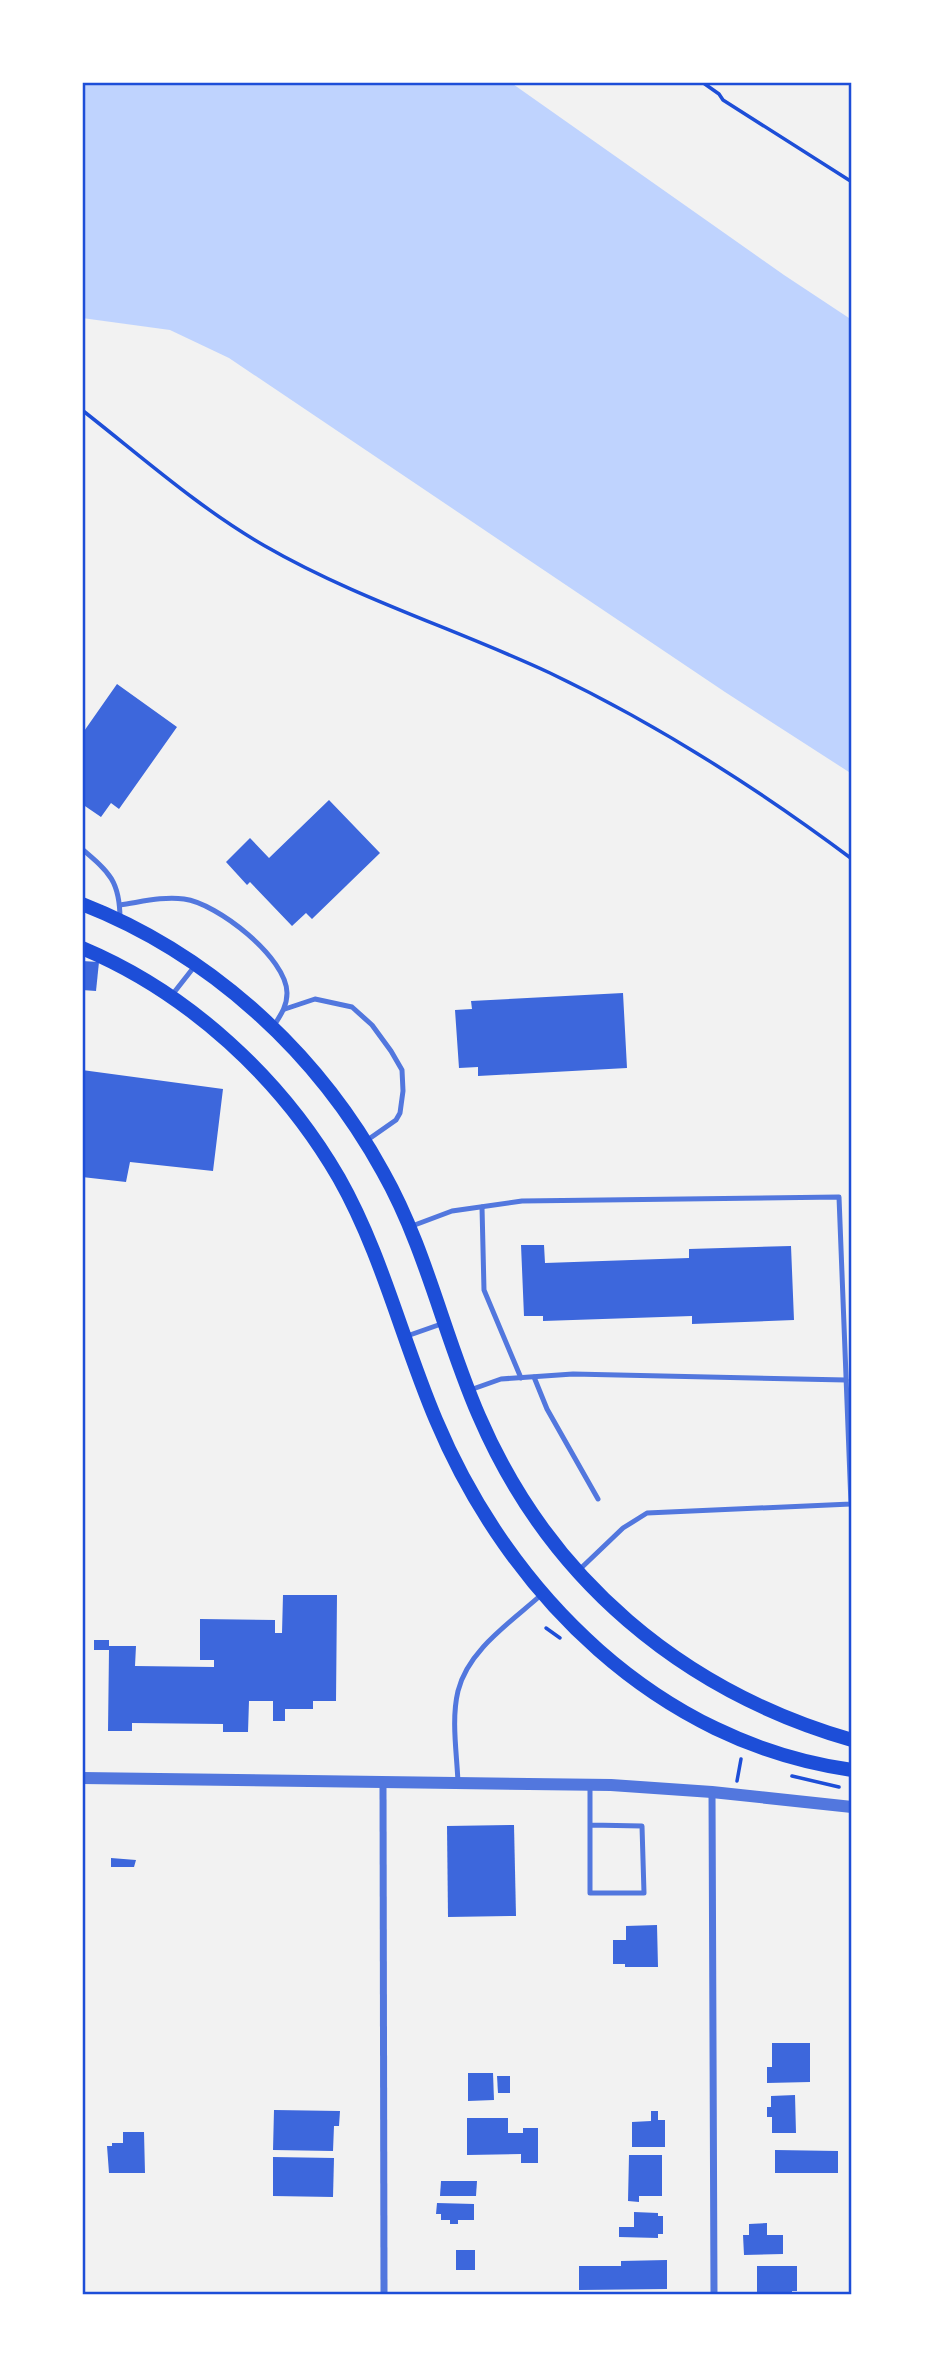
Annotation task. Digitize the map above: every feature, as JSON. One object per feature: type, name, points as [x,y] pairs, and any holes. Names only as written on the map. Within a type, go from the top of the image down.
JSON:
[{"type":"main road","points":[[82,904],[120,920],[196,965],[246,1003],[273,1027],[323,1084],[366,1142],[385,1174],[409,1228],[469,1391],[494,1449],[511,1481],[577,1572],[655,1644],[708,1680],[785,1718],[852,1740]]},
{"type":"main road","points":[[82,948],[120,966],[208,1025],[257,1070],[322,1150],[340,1179],[369,1239],[434,1416],[466,1485],[512,1557],[542,1595],[620,1668],[685,1713],[758,1747],[852,1770]]},
{"type":"street","points":[[82,1778],[590,1784],[736,1794],[852,1807]]},
{"type":"street","points":[[383,1783],[384,2295]]},
{"type":"street","points":[[712,1792],[714,2295]]},
{"type":"lane","points":[[82,849],[108,871],[116,888],[120,920]]},
{"type":"lane","points":[[120,905],[160,899],[186,899],[213,908],[261,947],[281,971],[287,991],[285,1009],[273,1027]]},
{"type":"lane","points":[[170,998],[196,965]]},
{"type":"lane","points":[[285,1009],[315,999],[352,1007],[372,1025],[391,1051],[402,1070],[400,1113],[396,1120],[366,1142]]},
{"type":"lane","points":[[409,1228],[452,1211],[522,1201],[839,1197],[851,1504],[647,1513],[623,1528],[577,1572]]},
{"type":"lane","points":[[482,1207],[484,1290],[521,1378]]},
{"type":"lane","points":[[405,1337],[444,1323]]},
{"type":"lane","points":[[469,1391],[501,1379],[573,1374],[846,1380]]},
{"type":"lane","points":[[534,1377],[548,1409],[598,1500]]},
{"type":"lane","points":[[458,1783],[456,1711],[461,1680],[476,1655],[542,1595]]},
{"type":"lane","points":[[590,1784],[590,1825],[590,1893],[643,1893],[642,1826],[590,1825]]},
{"type":"path","points":[[702,82],[723,100],[852,182]]},
{"type":"path","points":[[82,410],[166,478],[262,545],[292,561],[507,654],[604,700],[746,784],[852,859]]},
{"type":"path","points":[[736,1794],[741,1759]]},
{"type":"water","points":[[82,82],[510,82],[852,320],[852,774],[725,692],[229,358],[170,330],[82,318]]},
{"type":"building","points":[[117,684],[177,727],[119,809],[111,803],[101,817],[82,804],[82,734]]},
{"type":"building","points":[[329,800],[380,853],[312,919],[306,913],[292,926],[250,882],[247,885],[226,862],[250,838],[269,858]]},
{"type":"building","points":[[82,961],[99,962],[96,991],[82,990]]},
{"type":"building","points":[[623,993],[627,1068],[478,1076],[478,1067],[459,1068],[455,1010],[472,1009],[471,1001]]},
{"type":"building","points":[[82,1070],[223,1089],[213,1171],[130,1162],[126,1182],[82,1177]]},
{"type":"building","points":[[521,1245],[544,1245],[545,1263],[689,1258],[689,1249],[791,1246],[794,1320],[692,1324],[692,1316],[543,1321],[543,1316],[524,1316]]},
{"type":"building","points":[[283,1595],[337,1595],[336,1701],[313,1701],[313,1709],[285,1709],[285,1721],[273,1721],[273,1701],[249,1701],[248,1732],[223,1732],[223,1724],[132,1723],[132,1731],[108,1731],[109,1650],[94,1650],[94,1640],[109,1640],[109,1646],[136,1646],[135,1666],[214,1667],[214,1660],[200,1660],[200,1619],[275,1620],[275,1633],[282,1633]]},
{"type":"building","points":[[514,1825],[516,1916],[448,1917],[447,1826]]},
{"type":"building","points":[[111,1858],[136,1860],[134,1867],[111,1867]]},
{"type":"building","points":[[657,1925],[658,1967],[625,1967],[625,1964],[613,1964],[613,1940],[626,1940],[626,1926]]},
{"type":"building","points":[[772,2043],[810,2043],[810,2082],[767,2083],[767,2067],[772,2067]]},
{"type":"building","points":[[468,2073],[493,2073],[494,2100],[468,2101]]},
{"type":"building","points":[[497,2076],[510,2076],[510,2093],[498,2093]]},
{"type":"building","points":[[795,2095],[796,2133],[772,2133],[772,2117],[767,2117],[771,2096]]},
{"type":"building","points":[[274,2110],[340,2111],[339,2126],[334,2126],[333,2151],[273,2150]]},
{"type":"building","points":[[651,2111],[658,2111],[658,2120],[665,2120],[665,2147],[632,2147],[632,2122],[651,2121]]},
{"type":"building","points":[[467,2118],[508,2118],[508,2133],[523,2133],[523,2128],[538,2128],[538,2163],[521,2163],[521,2154],[467,2155]]},
{"type":"building","points":[[123,2132],[144,2132],[145,2173],[109,2173],[107,2146],[123,2143]]},
{"type":"building","points":[[775,2150],[838,2151],[838,2173],[775,2173]]},
{"type":"building","points":[[629,2155],[662,2155],[662,2196],[639,2196],[639,2202],[628,2201]]},
{"type":"building","points":[[273,2157],[334,2158],[333,2197],[273,2196]]},
{"type":"building","points":[[441,2181],[477,2181],[476,2196],[440,2196]]},
{"type":"building","points":[[437,2203],[474,2204],[474,2220],[458,2220],[458,2224],[450,2224],[450,2220],[441,2220],[441,2214],[436,2214]]},
{"type":"building","points":[[634,2212],[658,2213],[658,2216],[663,2216],[663,2234],[658,2234],[658,2238],[619,2237],[619,2227],[634,2227]]},
{"type":"building","points":[[767,2223],[767,2235],[783,2235],[783,2254],[744,2255],[743,2235],[749,2235],[749,2224]]},
{"type":"building","points":[[456,2250],[475,2250],[475,2270],[456,2270]]},
{"type":"building","points":[[667,2260],[667,2289],[579,2290],[579,2266],[621,2266],[621,2261]]},
{"type":"building","points":[[757,2266],[797,2266],[797,2291],[792,2291],[792,2295],[757,2295]]},
{"type":"building","points":[[439,2292],[477,2292],[477,2295],[439,2295]]}]
